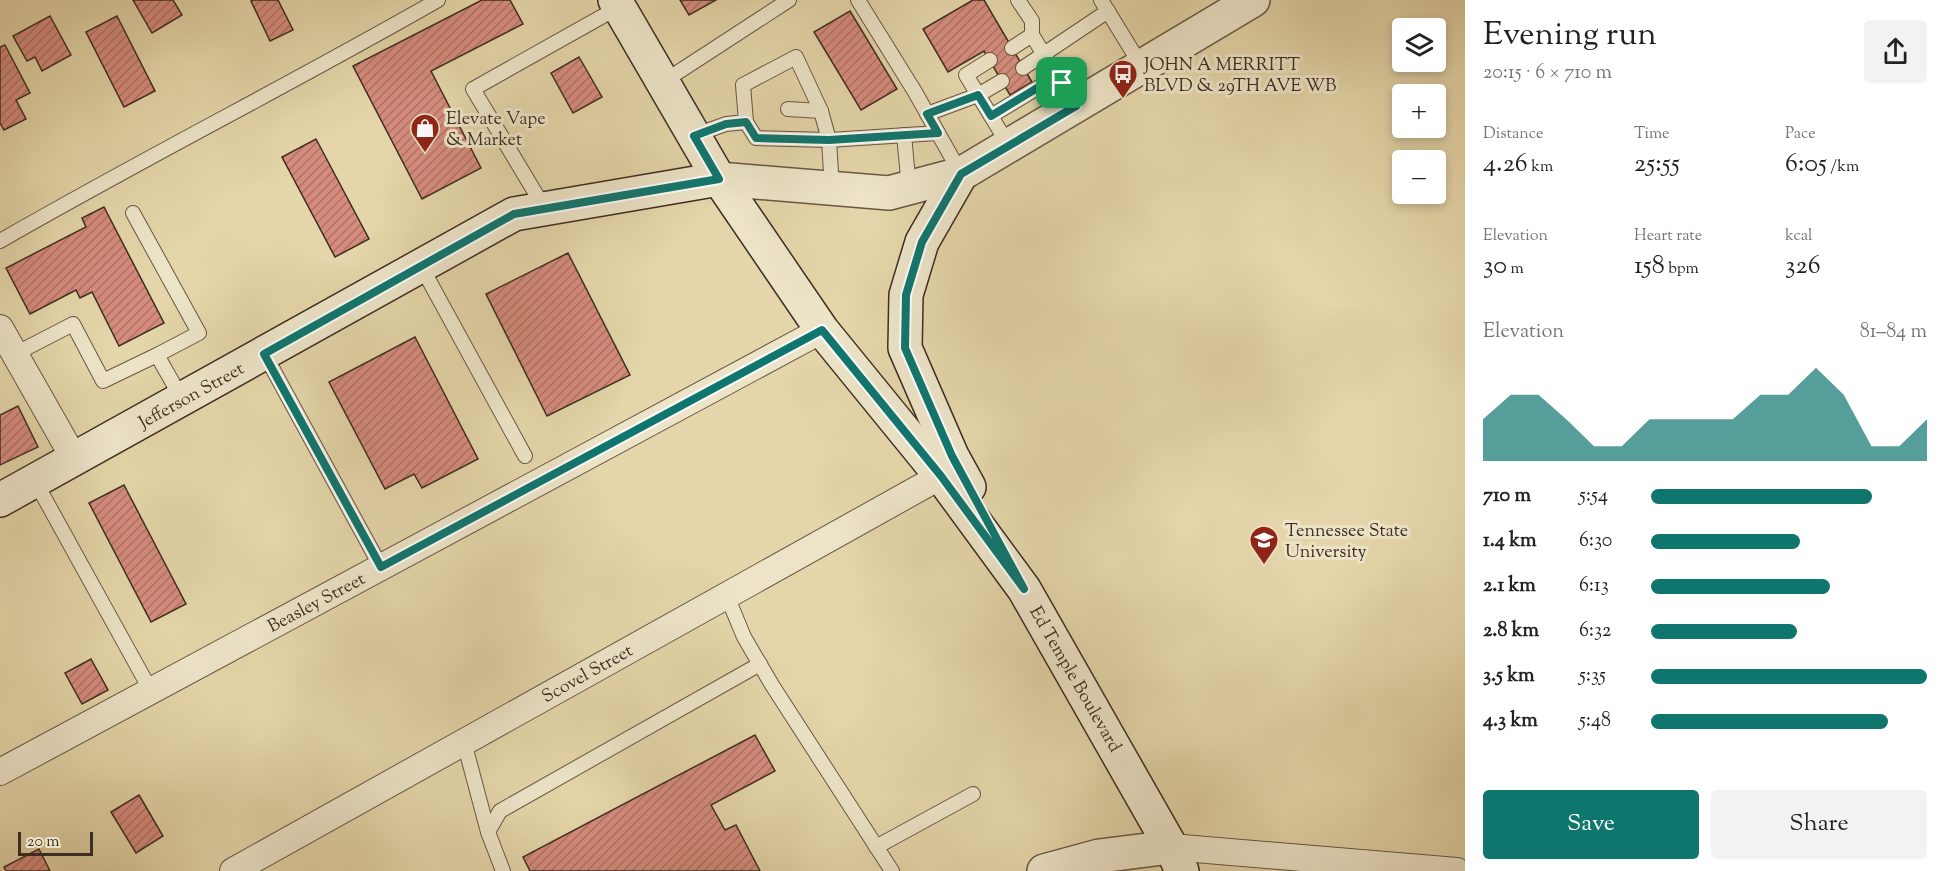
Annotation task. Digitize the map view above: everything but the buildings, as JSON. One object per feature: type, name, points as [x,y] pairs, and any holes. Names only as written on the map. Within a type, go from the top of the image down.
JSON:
[{"type":"main road","points":[[1024,589],[952,456],[905,348],[906,295],[922,242],[961,174],[1253,0]]},
{"type":"main road","name":"Ed Temple Boulevard","points":[[617,4],[719,179],[822,330],[941,476],[1024,589],[1177,859]]},
{"type":"main road","name":"Jefferson Street","points":[[0,500],[514,214],[719,179],[889,193],[961,174]]},
{"type":"main road","points":[[1044,871],[1098,856],[1177,859]]},
{"type":"street","points":[[0,328],[75,460]]},
{"type":"street","name":"Beasley Street","points":[[0,772],[822,330]]},
{"type":"street","name":"Scovel Street","points":[[233,871],[941,476]]},
{"type":"street","points":[[1177,859],[1457,871]]},
{"type":"lane","points":[[0,241],[67,202],[353,49],[438,0]]},
{"type":"lane","points":[[663,82],[789,0]]},
{"type":"lane","points":[[858,0],[961,174]]},
{"type":"lane","points":[[1018,0],[1032,21],[1032,35],[1076,106]]},
{"type":"lane","points":[[545,208],[473,89],[617,4]]},
{"type":"lane","points":[[1023,68],[1044,55],[1105,6],[1142,67]]},
{"type":"lane","points":[[1012,48],[1032,35]]},
{"type":"lane","points":[[746,122],[753,106],[743,85],[796,57],[821,111],[829,140],[832,189]]},
{"type":"lane","points":[[990,60],[966,75],[1009,146]]},
{"type":"lane","points":[[991,116],[1057,76]]},
{"type":"lane","points":[[927,114],[978,95],[1002,81]]},
{"type":"lane","points":[[788,109],[821,111]]},
{"type":"lane","points":[[746,122],[756,138],[829,140],[938,133]]},
{"type":"lane","points":[[694,136],[726,124],[746,122]]},
{"type":"lane","points":[[904,135],[909,188]]},
{"type":"lane","points":[[15,354],[73,324],[103,381],[199,333],[133,213]]},
{"type":"lane","points":[[420,266],[525,456]]},
{"type":"lane","points":[[264,354],[381,567]]},
{"type":"lane","points":[[157,355],[182,399]]},
{"type":"lane","points":[[35,481],[151,691]]},
{"type":"lane","points":[[727,596],[744,637],[760,664],[892,871]]},
{"type":"lane","points":[[488,832],[500,811],[760,664]]},
{"type":"lane","points":[[464,742],[488,832],[503,871]]},
{"type":"lane","points":[[876,847],[973,794]]},
{"type":"place","name":"JOHN A MERRITT BLVD & 29TH AVE WB","points":[[1123,100]]},
{"type":"place","name":"Elevate Vape & Market","points":[[425,154]]},
{"type":"place","name":"Tennessee State University","points":[[1264,566]]},
{"type":"route","points":[[1057,76],[1062,83],[1076,106],[961,174],[922,242],[906,295],[905,348],[952,456],[1024,589],[941,476],[822,330],[381,567],[264,354],[514,214],[719,179],[694,136],[726,124],[746,122],[756,138],[829,140],[938,133],[927,114],[978,95],[991,116],[1057,76]]}]
